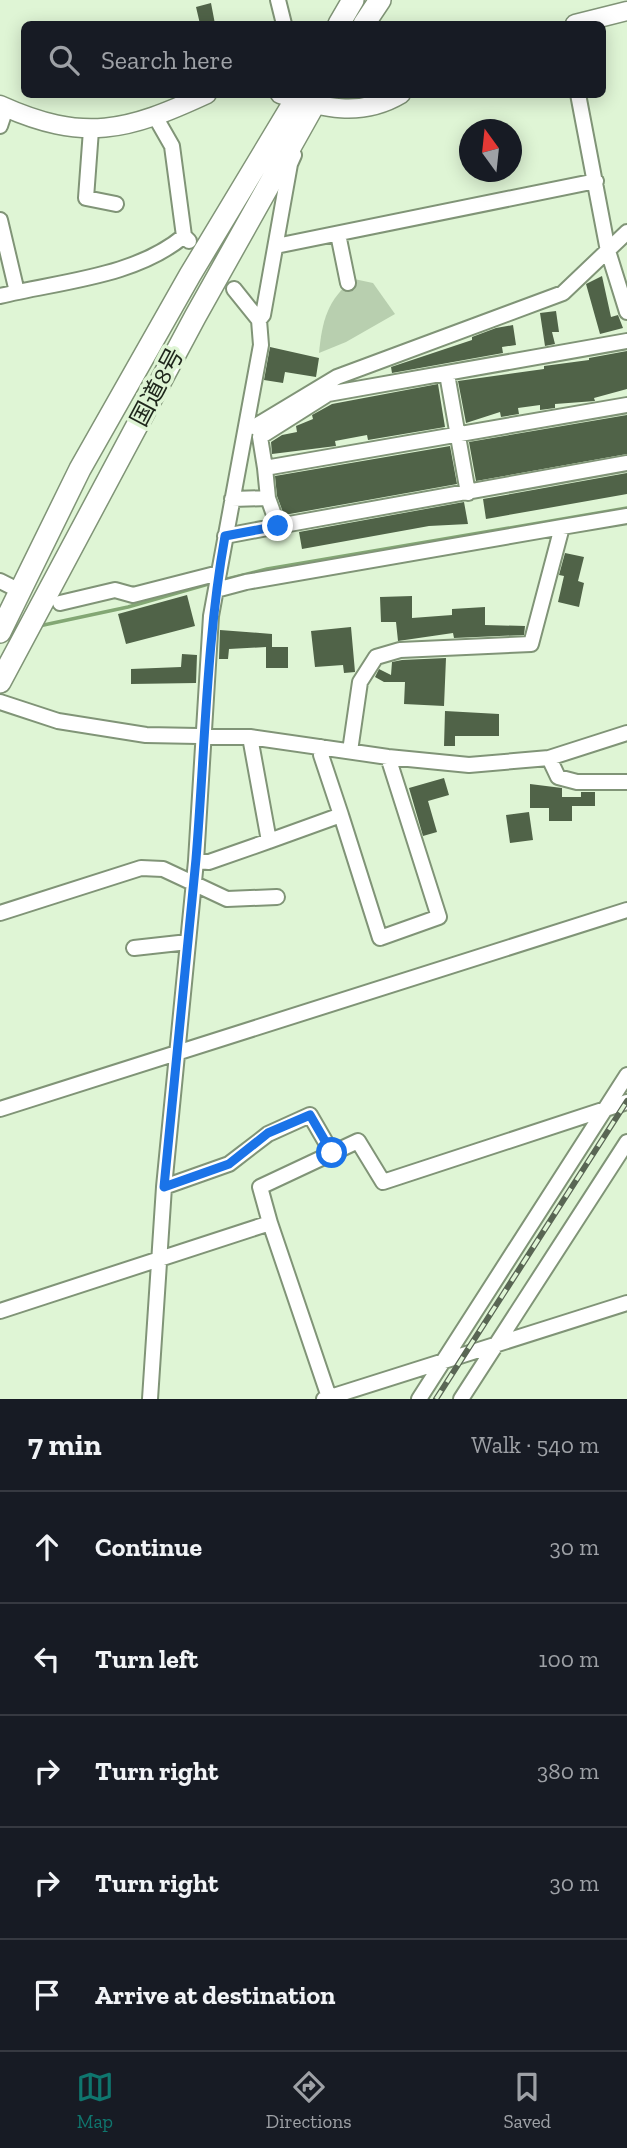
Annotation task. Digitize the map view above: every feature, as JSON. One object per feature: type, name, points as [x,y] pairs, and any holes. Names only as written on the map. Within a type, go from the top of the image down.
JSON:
[{"type":"highway","points":[[341,21],[352,0]]},
{"type":"highway","points":[[366,21],[380,0]]},
{"type":"highway","name":"国道8号","points":[[0,632],[87,456],[190,275],[313,100]]},
{"type":"highway","name":"国道8号","points":[[0,682],[181,341],[313,100]]},
{"type":"main road","points":[[583,21],[617,8]]},
{"type":"main road","points":[[3,107],[60,127],[91,130],[156,118],[199,98]]},
{"type":"main road","points":[[313,100],[372,108],[393,98]]},
{"type":"street","points":[[278,0],[283,21]]},
{"type":"street","points":[[579,98],[608,251],[627,312]]},
{"type":"street","points":[[259,320],[263,315],[290,164],[313,100]]},
{"type":"street","points":[[0,126],[3,107]]},
{"type":"street","points":[[0,296],[140,264],[186,238],[172,146],[156,118]]},
{"type":"street","points":[[91,130],[86,198],[116,204]]},
{"type":"street","points":[[276,246],[596,181]]},
{"type":"street","points":[[0,220],[17,292]]},
{"type":"street","points":[[254,427],[337,377],[563,293],[627,232]]},
{"type":"street","points":[[338,234],[348,283]]},
{"type":"street","points":[[150,1399],[164,1187],[196,861],[216,590],[261,345],[259,320],[234,289]]},
{"type":"street","points":[[278,526],[268,498],[260,437],[328,394],[627,341]]},
{"type":"street","points":[[447,374],[468,492]]},
{"type":"street","points":[[265,468],[627,405]]},
{"type":"street","points":[[225,536],[627,463]]},
{"type":"street","points":[[232,499],[268,498]]},
{"type":"street","points":[[216,590],[246,582],[627,516]]},
{"type":"street","points":[[350,751],[360,682],[376,657],[400,650],[531,644],[562,527]]},
{"type":"street","points":[[60,603],[115,590],[133,595],[219,573]]},
{"type":"street","points":[[0,580],[20,591]]},
{"type":"street","points":[[0,702],[58,720],[146,735],[250,737],[388,757],[469,765],[549,758],[627,733]]},
{"type":"street","points":[[250,737],[269,841]]},
{"type":"street","points":[[321,747],[321,755],[380,937],[439,917],[388,757]]},
{"type":"street","points":[[549,758],[558,777],[578,782],[627,782]]},
{"type":"street","points":[[196,861],[209,862],[341,815]]},
{"type":"street","points":[[0,914],[141,868],[163,869],[227,899],[277,897]]},
{"type":"street","points":[[0,1109],[627,910]]},
{"type":"street","points":[[134,948],[188,942]]},
{"type":"street","points":[[419,1399],[627,1075]]},
{"type":"street","points":[[627,1102],[383,1182],[358,1141],[260,1187],[270,1223],[333,1397],[627,1303]]},
{"type":"street","points":[[164,1187],[229,1164],[268,1133],[310,1115],[332,1153]]},
{"type":"street","points":[[461,1399],[627,1142]]},
{"type":"street","points":[[0,1311],[270,1223]]},
{"type":"green space","points":[[354,279],[373,283],[395,314],[346,342],[319,353],[327,312],[338,295]]},
{"type":"building","points":[[211,3],[214,21],[199,21],[196,7]]},
{"type":"building","points":[[602,276],[611,317],[618,315],[623,328],[600,334],[586,284]]},
{"type":"building","points":[[556,311],[559,332],[552,332],[555,344],[545,346],[540,313]]},
{"type":"building","points":[[513,325],[516,345],[502,347],[503,353],[392,373],[391,367],[472,340],[472,337],[496,328]]},
{"type":"building","points":[[270,347],[319,358],[316,377],[285,372],[283,383],[264,380]]},
{"type":"building","points":[[627,351],[627,389],[594,398],[595,401],[555,404],[555,408],[540,410],[540,405],[518,408],[519,414],[501,417],[500,412],[466,423],[458,381],[544,369],[544,366]]},
{"type":"building","points":[[438,384],[445,427],[368,440],[367,435],[335,441],[336,446],[272,454],[271,442],[282,435],[297,432],[296,426],[313,419],[312,415],[332,404]]},
{"type":"building","points":[[627,415],[627,454],[476,481],[469,442]]},
{"type":"building","points":[[450,446],[457,484],[284,515],[277,496],[275,476]]},
{"type":"building","points":[[627,473],[627,494],[486,519],[483,499]]},
{"type":"building","points":[[464,502],[468,524],[429,526],[302,549],[299,532]]},
{"type":"building","points":[[565,553],[584,557],[578,581],[584,583],[579,607],[558,602],[564,576],[559,575]]},
{"type":"building","points":[[187,595],[195,626],[126,644],[118,614]]},
{"type":"building","points":[[412,596],[412,618],[452,615],[452,609],[485,607],[485,625],[525,626],[524,635],[454,638],[453,633],[398,641],[396,622],[381,622],[380,597]]},
{"type":"building","points":[[351,627],[355,672],[344,673],[343,665],[315,667],[311,631]]},
{"type":"building","points":[[220,630],[272,634],[272,647],[288,647],[288,668],[266,668],[266,647],[229,649],[228,659],[219,659]]},
{"type":"building","points":[[182,654],[197,655],[196,683],[131,684],[131,669],[181,667]]},
{"type":"building","points":[[446,658],[444,706],[404,704],[405,682],[384,682],[375,677],[379,669],[391,675],[392,662]]},
{"type":"building","points":[[445,711],[499,714],[499,736],[455,736],[455,746],[444,746]]},
{"type":"building","points":[[444,778],[449,795],[428,801],[437,832],[423,836],[409,788]]},
{"type":"building","points":[[530,784],[562,788],[562,797],[581,797],[581,792],[595,792],[595,806],[572,806],[572,821],[549,821],[549,808],[530,808]]},
{"type":"building","points":[[529,812],[533,840],[510,843],[506,815]]},
{"type":"waterway","points":[[223,580],[267,569],[627,508]]},
{"type":"waterway","points":[[39,626],[128,607],[212,583]]},
{"type":"railway","points":[[436,1399],[627,1101]]},
{"type":"route","points":[[278,526],[225,536],[211,616],[196,861],[164,1187],[229,1164],[268,1133],[310,1115],[332,1153]]}]
